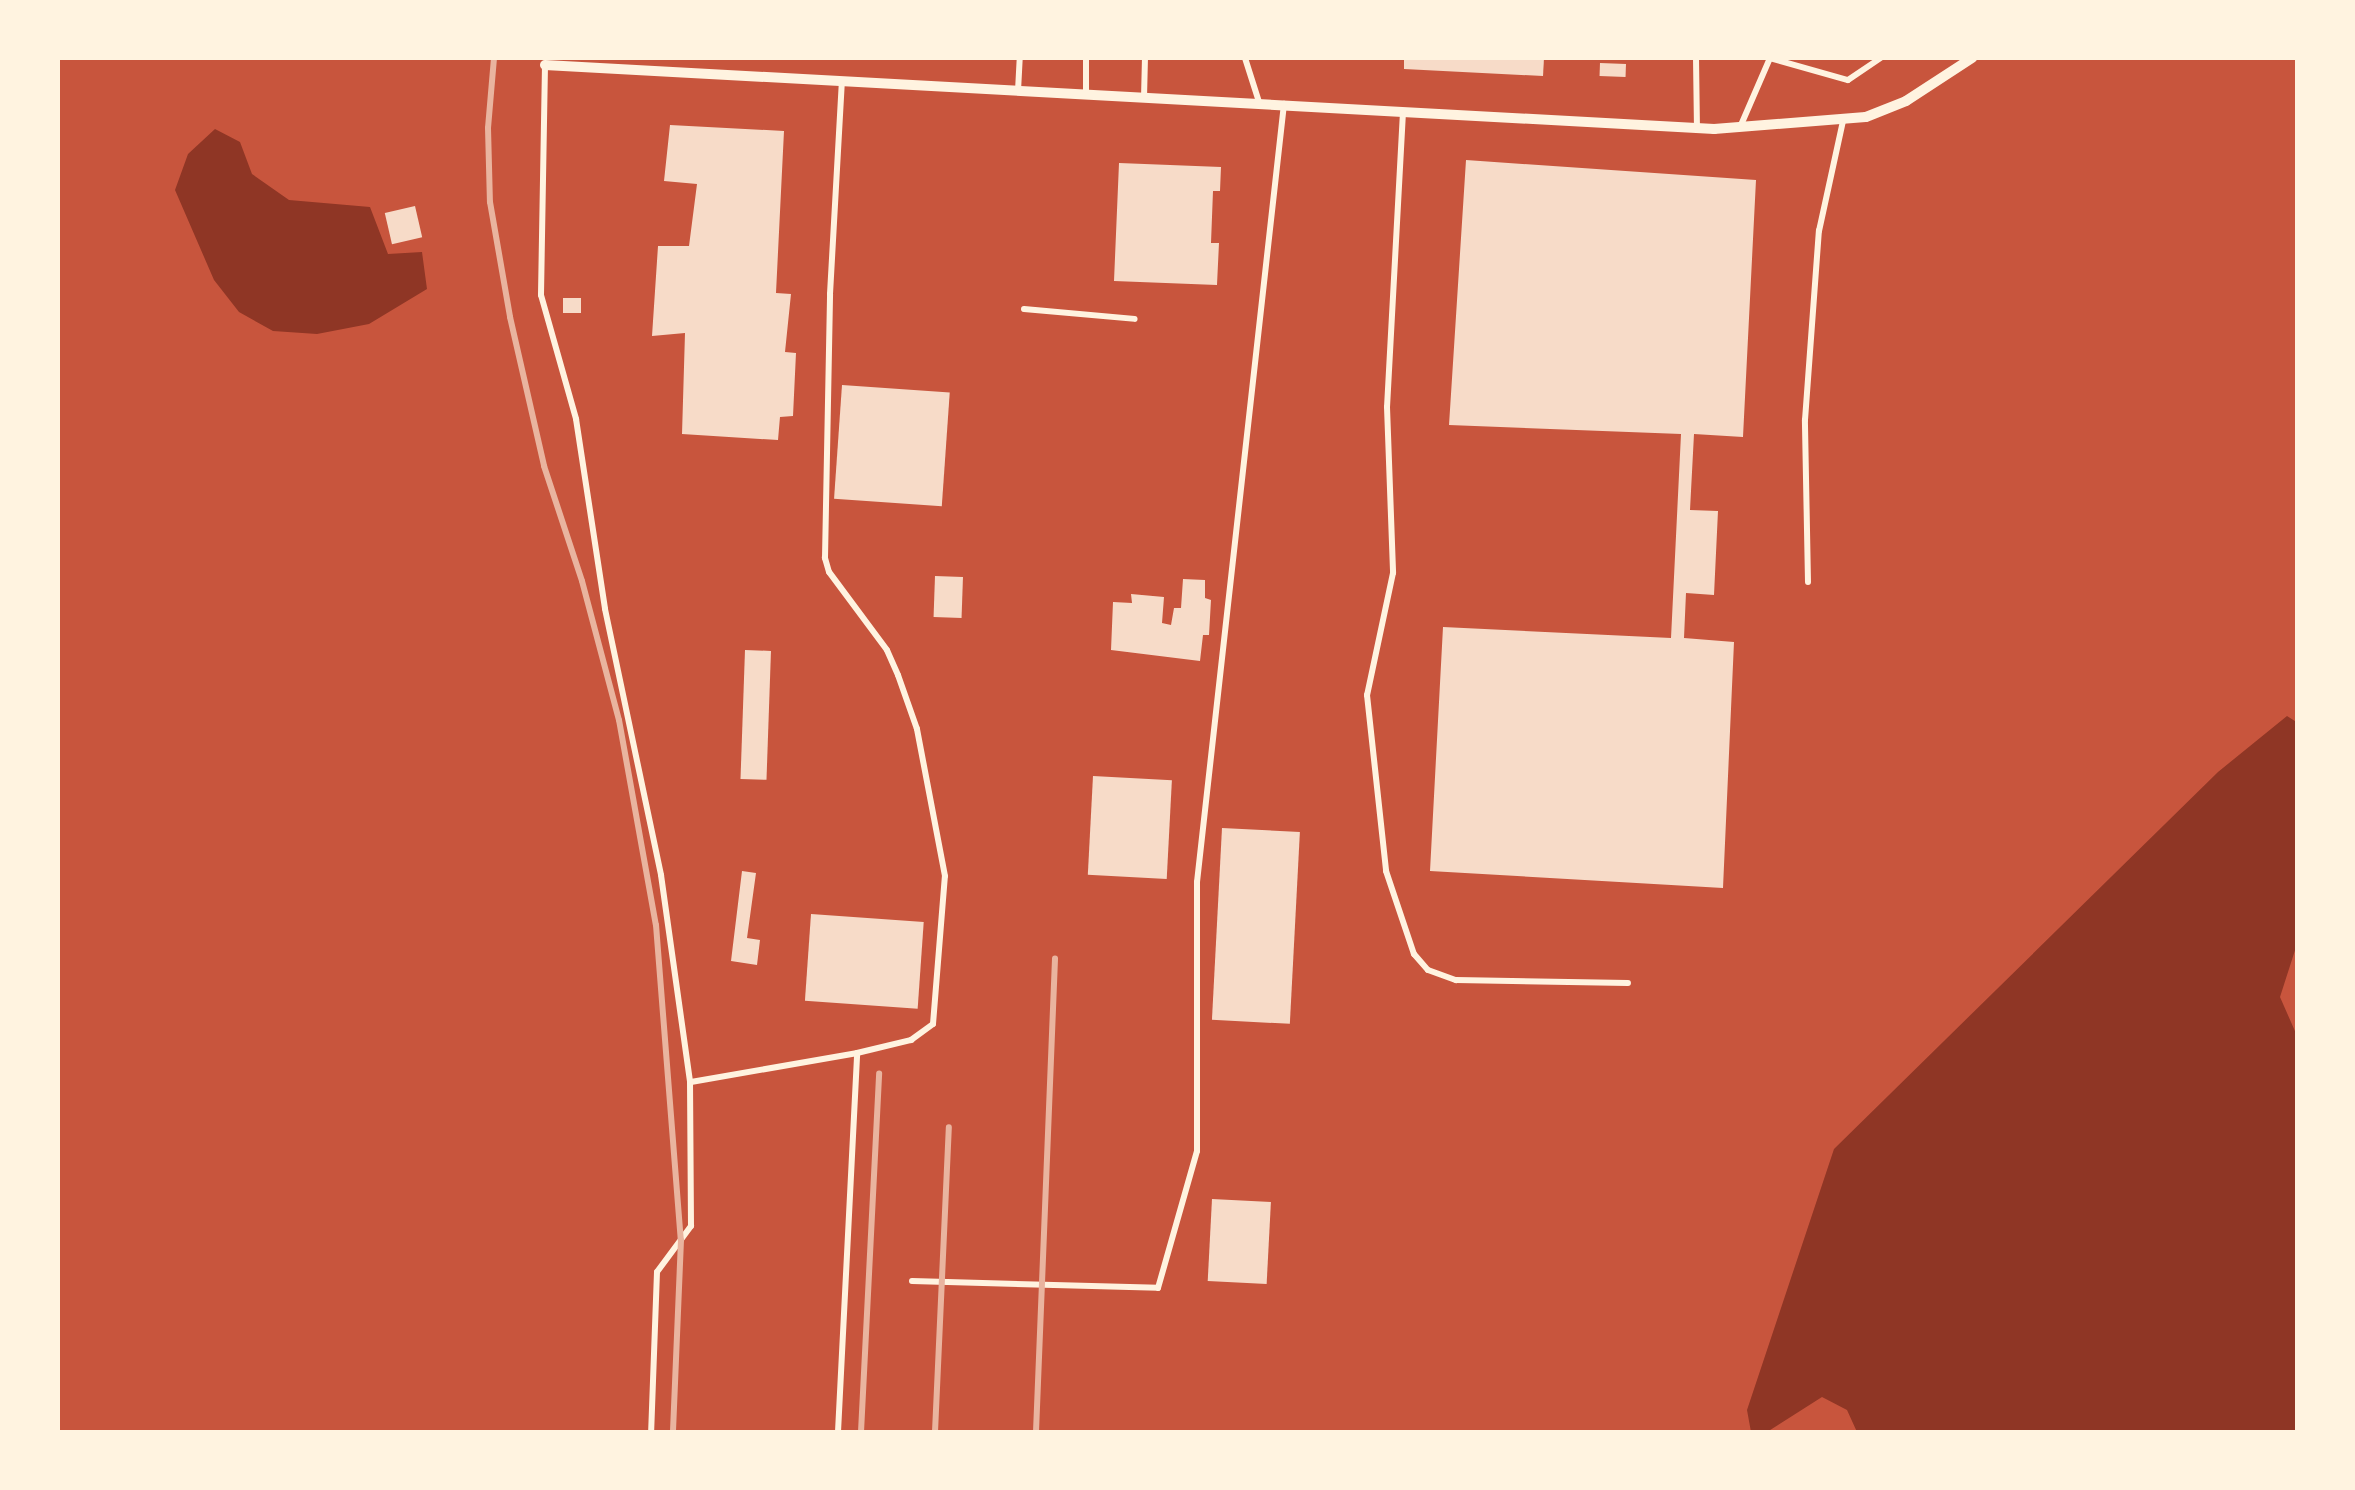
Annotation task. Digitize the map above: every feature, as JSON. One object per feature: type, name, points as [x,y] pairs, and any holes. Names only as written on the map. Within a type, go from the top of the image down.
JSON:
[{"type":"street","points":[[546,65],[1739,129],[1843,120],[1906,102],[1972,58]]},
{"type":"lane","points":[[1018,91],[1020,58]]},
{"type":"lane","points":[[1086,58],[1086,95]]},
{"type":"lane","points":[[1144,98],[1145,58]]},
{"type":"lane","points":[[1245,58],[1259,102]]},
{"type":"lane","points":[[1696,58],[1697,129]]},
{"type":"lane","points":[[1739,129],[1770,58],[1848,80],[1881,58]]},
{"type":"lane","points":[[546,65],[540,295],[576,419],[605,609],[661,875],[690,1082],[690,1226],[657,1272],[651,1432]]},
{"type":"lane","points":[[690,1082],[857,1053],[910,1040],[933,1024],[946,876],[918,730],[887,650],[838,585],[825,558],[830,294],[842,81]]},
{"type":"lane","points":[[912,1281],[1158,1288],[1198,1151],[1197,882],[1284,102]]},
{"type":"lane","points":[[1403,110],[1387,407],[1392,574],[1367,695],[1386,871],[1414,954],[1428,970],[1456,980],[1628,983]]},
{"type":"lane","points":[[1808,582],[1805,420],[1817,250],[1824,193],[1842,144],[1843,120]]},
{"type":"lane","points":[[1024,309],[1135,319]]},
{"type":"lane","points":[[838,1432],[857,1053]]},
{"type":"shaded area","points":[[215,129],[240,142],[252,174],[289,200],[370,207],[388,254],[422,252],[427,289],[369,324],[317,334],[273,331],[239,312],[214,280],[175,190],[188,154]]},
{"type":"shaded area","points":[[2287,716],[2298,723],[2298,941],[2280,997],[2298,1038],[2297,1432],[1857,1432],[1847,1410],[1822,1397],[1767,1432],[1751,1432],[1747,1410],[1834,1149],[2218,772]]},
{"type":"building","points":[[1404,58],[1544,58],[1543,76],[1404,69]]},
{"type":"building","points":[[1600,63],[1626,64],[1626,77],[1600,76]]},
{"type":"building","points":[[670,125],[784,131],[776,293],[791,294],[785,352],[796,353],[793,416],[780,417],[778,440],[682,434],[685,333],[652,336],[658,246],[689,246],[697,184],[664,181]]},
{"type":"building","points":[[1466,160],[1756,180],[1743,437],[1694,434],[1690,510],[1718,511],[1714,595],[1686,593],[1684,638],[1734,642],[1723,888],[1430,871],[1443,627],[1671,638],[1681,434],[1449,425]]},
{"type":"building","points":[[1119,163],[1221,167],[1220,191],[1213,191],[1211,243],[1219,243],[1217,285],[1114,281]]},
{"type":"building","points":[[415,206],[422,237],[392,244],[385,213]]},
{"type":"building","points":[[563,298],[581,298],[581,313],[563,313]]},
{"type":"building","points":[[842,385],[950,393],[942,506],[834,499]]},
{"type":"building","points":[[935,576],[963,577],[962,618],[934,617]]},
{"type":"building","points":[[1183,579],[1205,580],[1205,598],[1211,600],[1209,635],[1203,635],[1200,661],[1111,650],[1113,602],[1132,603],[1131,594],[1164,597],[1162,623],[1171,625],[1174,608],[1181,608]]},
{"type":"building","points":[[745,650],[771,651],[766,780],[740,779]]},
{"type":"building","points":[[1093,776],[1172,780],[1167,879],[1088,875]]},
{"type":"building","points":[[1222,828],[1300,832],[1290,1024],[1212,1020]]},
{"type":"building","points":[[742,871],[756,873],[747,938],[760,940],[757,965],[731,961]]},
{"type":"building","points":[[811,914],[924,922],[918,1009],[805,1001]]},
{"type":"building","points":[[1212,1199],[1271,1202],[1267,1284],[1208,1281]]},
{"type":"railway","points":[[494,58],[488,128],[490,202],[510,317],[544,466],[582,581],[619,720],[656,925],[681,1240],[673,1432]]},
{"type":"railway","points":[[1036,1432],[1055,958]]},
{"type":"railway","points":[[861,1432],[879,1073]]},
{"type":"railway","points":[[935,1432],[949,1127]]}]
